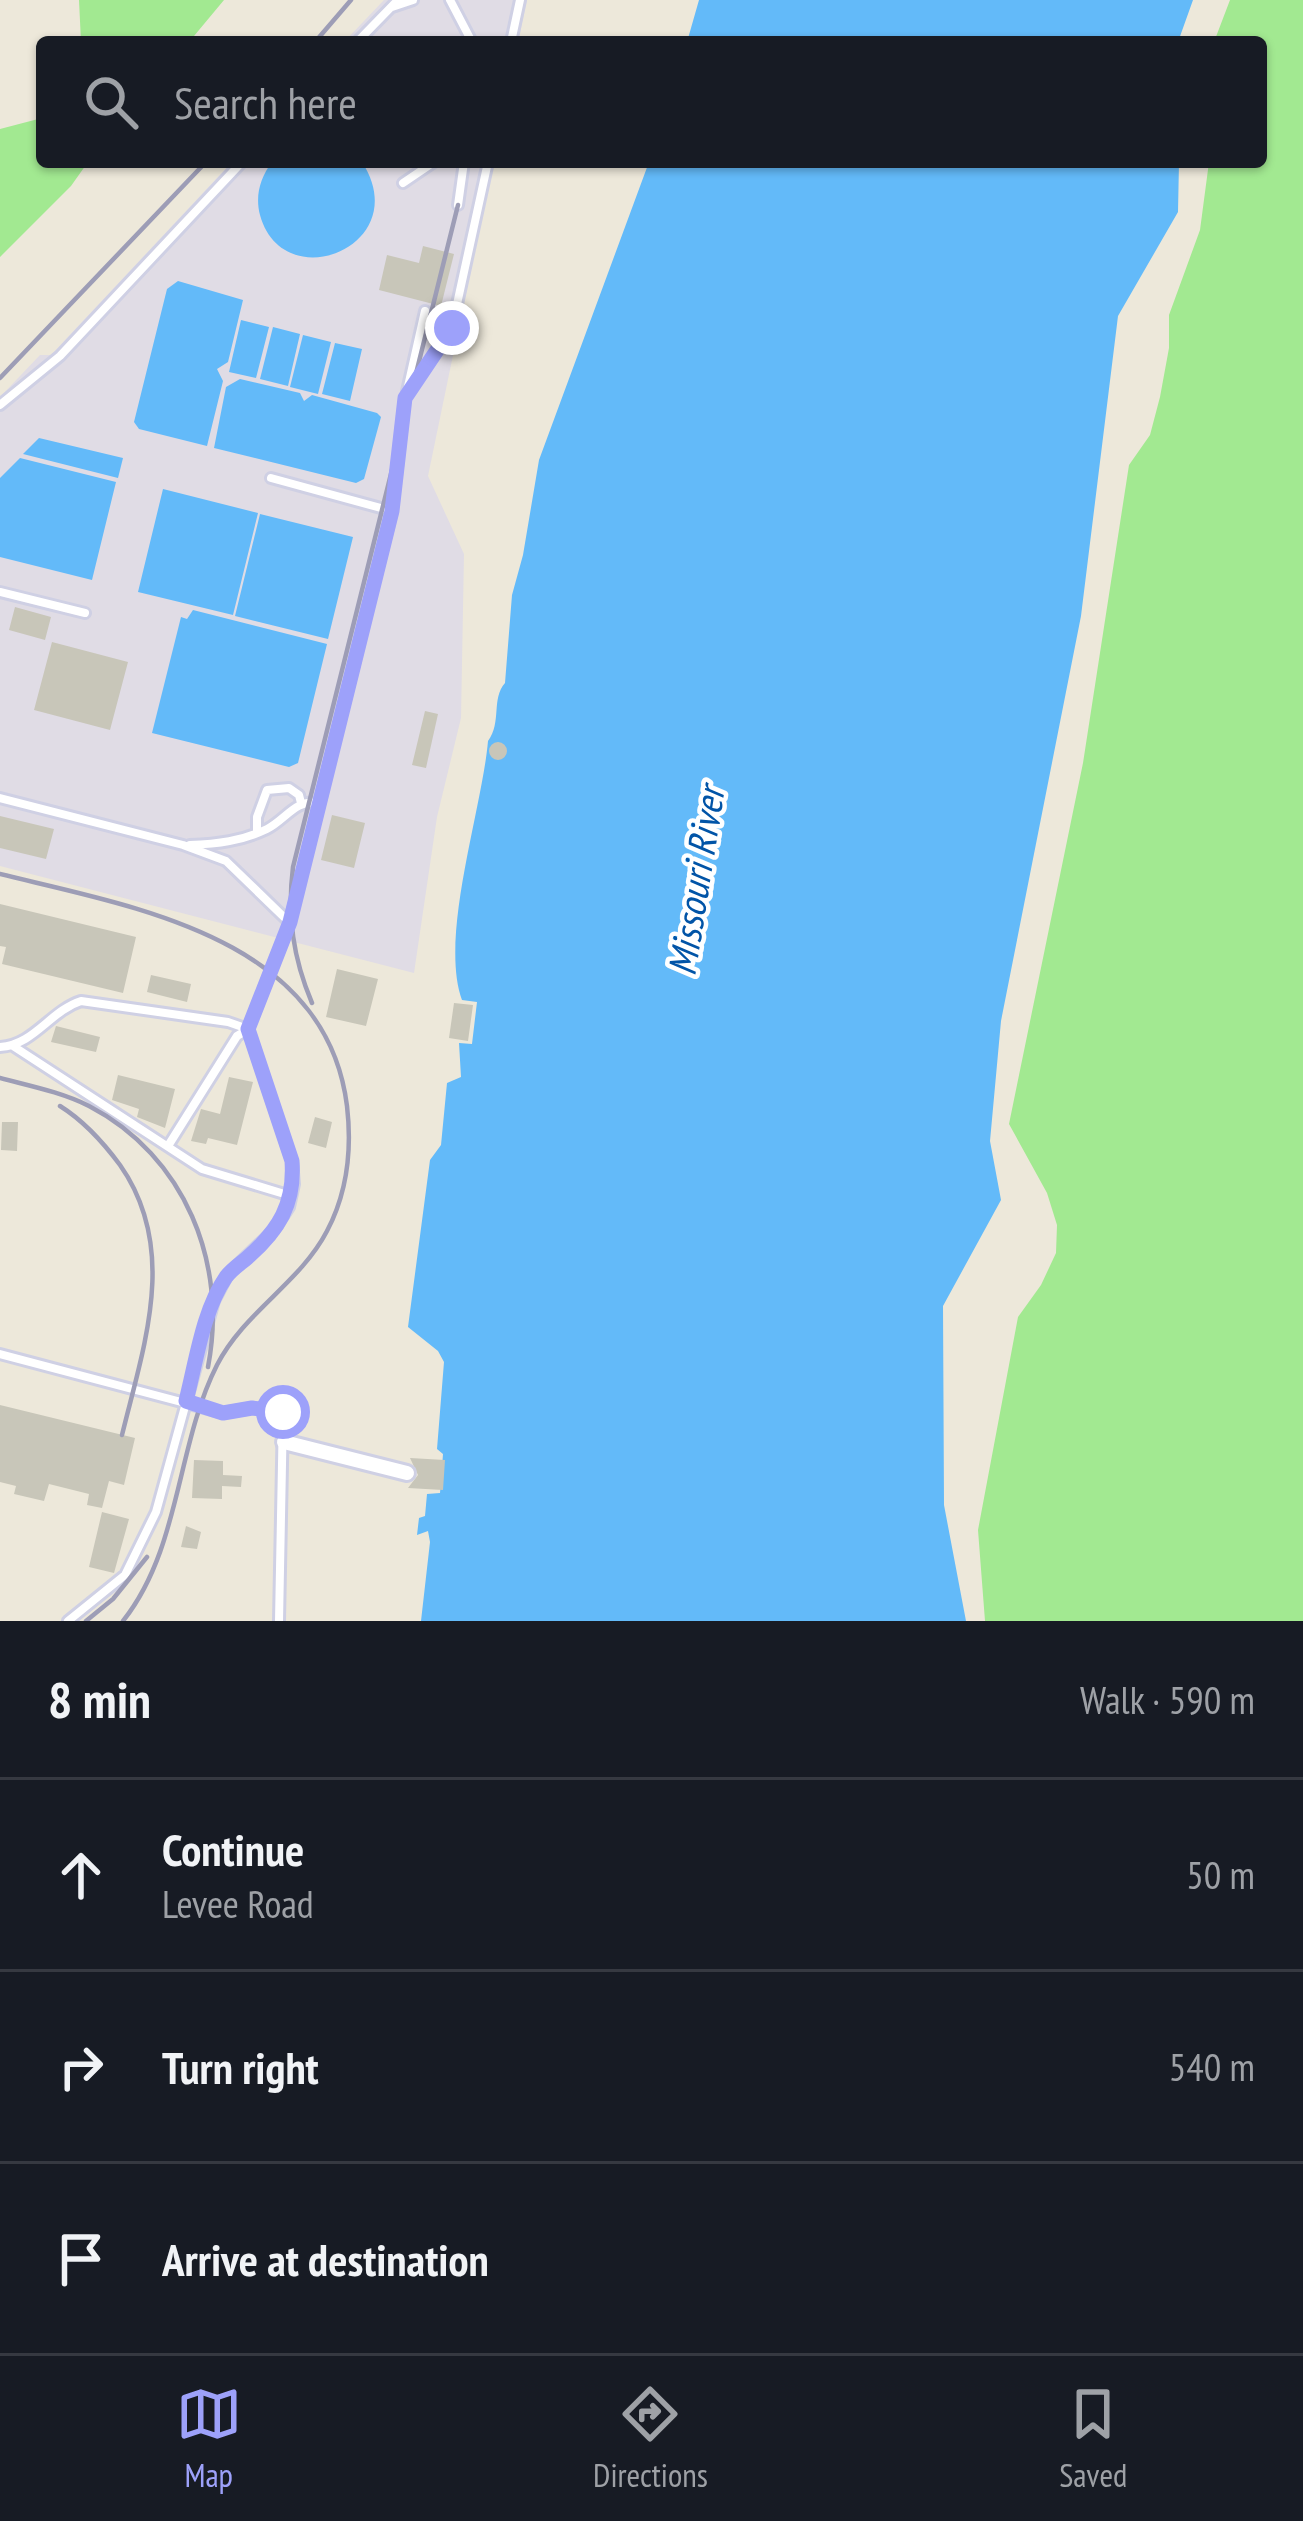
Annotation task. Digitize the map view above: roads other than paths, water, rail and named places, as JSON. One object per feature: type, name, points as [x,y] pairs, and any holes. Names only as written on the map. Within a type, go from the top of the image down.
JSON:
[{"type":"street","points":[[284,1442],[407,1473]]},
{"type":"lane","points":[[363,36],[394,3],[413,0]]},
{"type":"lane","points":[[450,0],[469,36]]},
{"type":"lane","points":[[513,36],[520,0]]},
{"type":"lane","points":[[0,405],[60,356],[236,168]]},
{"type":"lane","points":[[403,183],[425,168]]},
{"type":"lane","points":[[458,205],[463,168]]},
{"type":"lane","points":[[405,398],[452,328],[487,168]]},
{"type":"lane","points":[[168,1146],[237,1036],[248,1029],[290,922],[392,511],[405,398],[425,311]]},
{"type":"lane","points":[[271,478],[392,511]]},
{"type":"lane","points":[[0,592],[85,613]]},
{"type":"lane","points":[[257,832],[256,817],[267,790],[295,791],[301,803]]},
{"type":"lane","points":[[0,798],[183,845],[226,861],[290,922]]},
{"type":"lane","points":[[183,845],[215,844],[257,832],[272,827],[301,803],[317,803]]},
{"type":"lane","points":[[0,1047],[14,1046],[64,1006],[81,1001],[248,1029]]},
{"type":"lane","points":[[68,1621],[124,1575],[156,1512],[214,1301],[228,1274],[274,1230],[291,1196],[292,1161],[248,1029]]},
{"type":"lane","points":[[14,1046],[202,1168],[291,1196]]},
{"type":"lane","points":[[0,1354],[223,1413],[252,1408],[283,1412],[279,1621]]},
{"type":"water","points":[[699,0],[1193,0],[1180,36],[689,36]]},
{"type":"water","points":[[269,168],[364,168],[374,192],[372,218],[360,238],[340,252],[317,257],[293,254],[273,240],[260,215],[262,181]]},
{"type":"water","name":"Missouri River","points":[[647,168],[1179,168],[1178,212],[1118,316],[1081,616],[1001,1021],[990,1141],[1001,1200],[943,1306],[944,1505],[966,1621],[421,1621],[430,1542],[428,1531],[417,1535],[427,1494],[440,1493],[443,1454],[437,1449],[444,1362],[438,1351],[408,1327],[430,1160],[441,1145],[447,1083],[461,1077],[459,1043],[472,1044],[477,1002],[462,1000],[456,974],[459,909],[488,741],[505,683],[512,595],[539,460]]},
{"type":"water","points":[[178,281],[243,300],[228,362],[217,369],[223,381],[207,446],[139,429],[134,422],[167,289]]},
{"type":"water","points":[[241,320],[269,327],[256,378],[229,372]]},
{"type":"water","points":[[273,327],[300,334],[288,386],[260,379]]},
{"type":"water","points":[[303,335],[331,342],[318,394],[290,387]]},
{"type":"water","points":[[335,343],[362,349],[350,401],[322,394]]},
{"type":"water","points":[[240,379],[300,393],[304,401],[312,395],[377,413],[381,417],[364,479],[356,483],[214,448],[226,387]]},
{"type":"water","points":[[39,438],[123,458],[118,478],[23,454]]},
{"type":"water","points":[[20,458],[116,482],[92,580],[0,557],[0,478]]},
{"type":"water","points":[[163,489],[258,513],[233,615],[138,592]]},
{"type":"water","points":[[260,514],[353,537],[328,639],[235,616]]},
{"type":"water","points":[[193,610],[327,644],[298,763],[289,767],[152,733],[181,617],[187,619]]},
{"type":"railway","points":[[320,36],[351,0]]},
{"type":"railway","points":[[0,378],[200,168]]},
{"type":"railway","points":[[312,1003],[293,936],[293,867],[458,205]]},
{"type":"railway","points":[[0,874],[163,917],[216,939],[263,967],[303,1003],[332,1049],[347,1106],[346,1170],[334,1216],[316,1250],[242,1329],[217,1365],[193,1429],[156,1562],[123,1621]]},
{"type":"railway","points":[[0,1078],[89,1106],[151,1153],[174,1183],[192,1216],[211,1289],[208,1367]]},
{"type":"railway","points":[[60,1106],[93,1133],[120,1165],[138,1197],[148,1230],[152,1264],[147,1332],[122,1435]]},
{"type":"railway","points":[[86,1621],[113,1599],[147,1557]]}]
